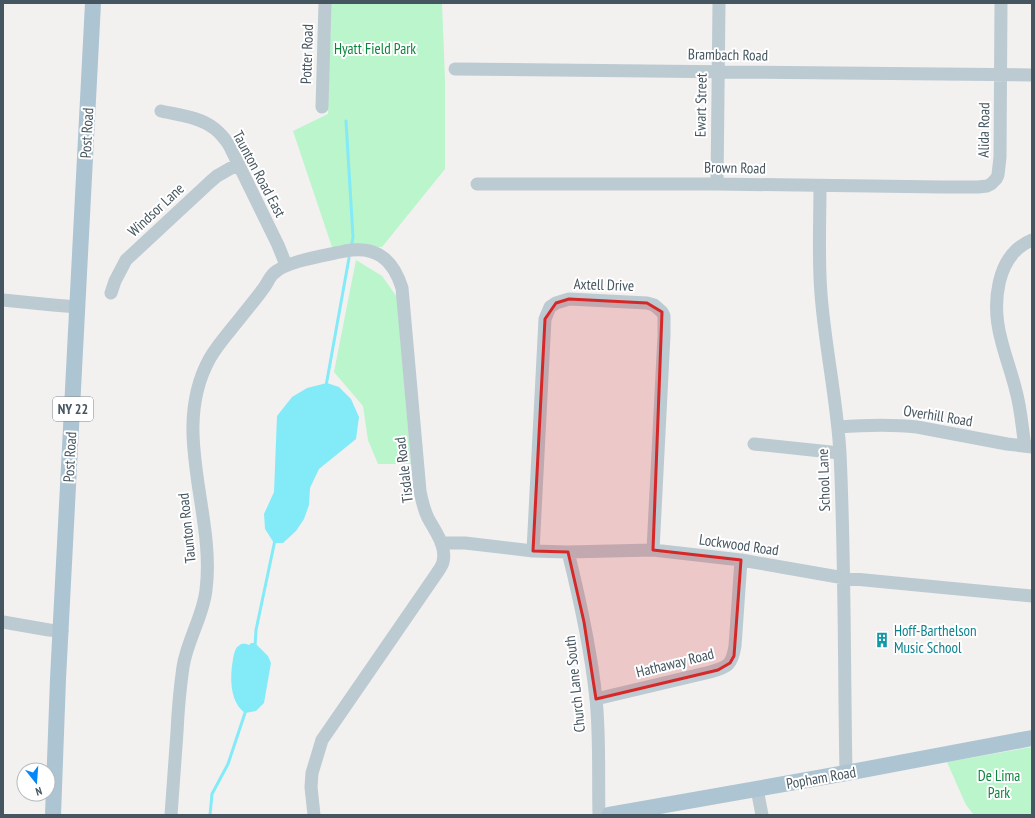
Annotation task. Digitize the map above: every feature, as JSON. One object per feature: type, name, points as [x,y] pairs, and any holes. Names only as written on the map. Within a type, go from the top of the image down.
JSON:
[{"type":"main road","name":"Post Road","points":[[53,815],[93,3]]},
{"type":"main road","name":"Popham Road","points":[[609,815],[1032,738]]},
{"type":"street","name":"Potter Road","points":[[322,107],[325,3]]},
{"type":"street","name":"Ewart Street","points":[[716,184],[719,3]]},
{"type":"street","name":"Alida Road","points":[[992,184],[998,175],[1000,157],[1001,3]]},
{"type":"street","name":"Brambach Road","points":[[455,69],[1032,75]]},
{"type":"street","name":"Taunton Road East","points":[[162,111],[189,117],[205,123],[214,128],[229,145],[278,245],[286,266]]},
{"type":"street","name":"Windsor Lane","points":[[111,293],[115,280],[126,260],[210,182],[238,164]]},
{"type":"street","name":"Brown Road","points":[[477,184],[716,184],[978,187],[992,184]]},
{"type":"street","name":"School Lane","points":[[820,186],[821,293],[824,330],[838,427],[840,453],[844,578],[846,773]]},
{"type":"street","points":[[1029,446],[1017,394],[1000,338],[997,296],[1001,273],[1007,261],[1017,248],[1032,240]]},
{"type":"street","name":"Tisdale Road","points":[[286,266],[308,259],[361,250],[381,255],[396,273],[402,288],[405,309],[420,492],[428,518],[437,533],[443,552],[443,561],[437,573],[322,740],[312,772],[310,787],[314,815]]},
{"type":"street","name":"Taunton Road","points":[[171,815],[179,707],[184,664],[202,611],[208,572],[206,534],[193,432],[194,410],[197,393],[204,370],[220,343],[264,288],[273,274],[286,266]]},
{"type":"street","name":"Axtell Drive","points":[[534,551],[545,319],[550,307],[556,303],[569,299],[647,303],[659,309],[664,316],[653,550]]},
{"type":"street","points":[[3,300],[78,306]]},
{"type":"street","name":"Overhill Road","points":[[838,427],[903,425],[1007,444],[1029,446]]},
{"type":"street","points":[[754,444],[840,453]]},
{"type":"street","name":"Lockwood Road","points":[[441,543],[465,543],[534,551],[568,552],[653,550],[741,560],[844,578],[1032,596]]},
{"type":"street","name":"Church Lane South","points":[[568,552],[580,599],[596,699],[599,815]]},
{"type":"street","name":"Hathaway Road","points":[[596,699],[710,672],[730,663],[734,656],[741,560]]},
{"type":"street","points":[[3,622],[62,631]]},
{"type":"street","points":[[757,789],[762,815]]},
{"type":"highlighted area","points":[[569,299],[647,303],[662,312],[653,550],[741,560],[734,656],[730,663],[718,670],[596,699],[584,622],[568,552],[533,551],[545,319],[556,303]]},
{"type":"green space","name":"Hyatt Field Park","points":[[331,3],[442,3],[445,80],[445,169],[382,247],[332,247],[293,131],[328,114]]},
{"type":"green space","points":[[356,260],[382,276],[397,297],[411,464],[378,464],[368,440],[363,406],[334,372]]},
{"type":"green space","name":"De Lima Park","points":[[1032,747],[1032,815],[974,815],[966,805],[947,762]]},
{"type":"water","points":[[327,383],[339,387],[351,399],[359,417],[356,439],[319,469],[310,488],[309,505],[304,519],[296,531],[283,543],[274,543],[265,529],[264,514],[274,492],[277,416],[292,397],[307,388]]},
{"type":"water","points":[[251,643],[255,643],[268,656],[271,663],[264,703],[256,711],[245,713],[236,702],[233,695],[231,673],[237,647],[242,644],[249,645]]},
{"type":"waterway","points":[[346,121],[353,237],[352,243]]},
{"type":"waterway","points":[[326,386],[349,258]]},
{"type":"waterway","points":[[255,646],[256,630],[275,540]]},
{"type":"waterway","points":[[210,815],[212,794],[228,764],[246,710]]},
{"type":"place","name":"Hoff-Barthelson Music School","points":[[882,640]]}]
